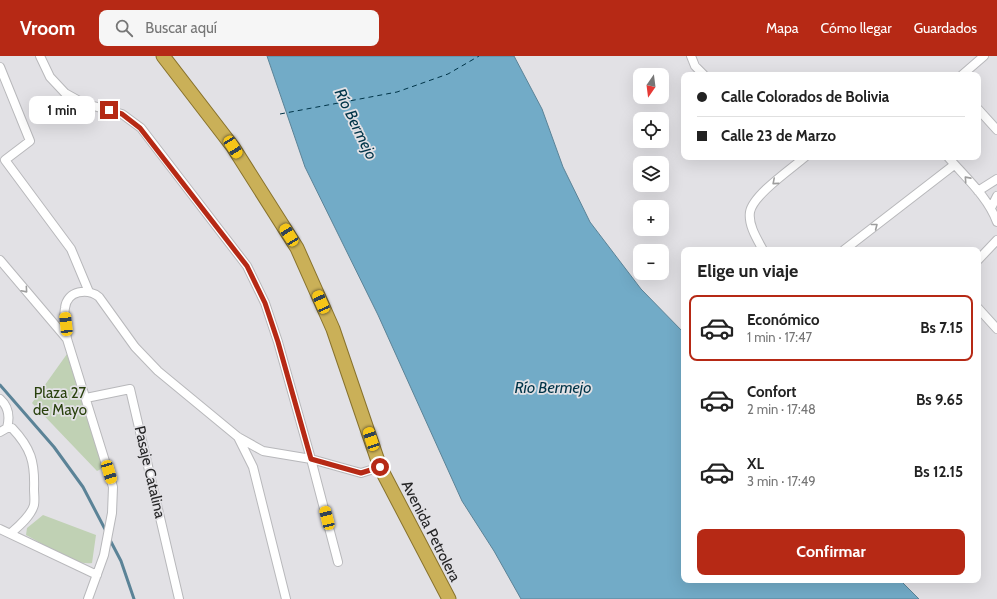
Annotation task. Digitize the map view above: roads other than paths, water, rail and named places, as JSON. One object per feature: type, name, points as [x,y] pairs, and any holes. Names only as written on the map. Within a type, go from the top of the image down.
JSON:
[{"type":"highway","name":"Avenida Petrolera","points":[[163,56],[233,147],[297,248],[333,329],[380,467],[449,599]]},
{"type":"street","points":[[40,56],[50,77],[65,93],[84,103],[122,114],[140,128],[247,266],[265,303],[278,342],[338,562]]},
{"type":"street","points":[[691,56],[695,66],[701,72]]},
{"type":"street","points":[[965,72],[984,56]]},
{"type":"street","points":[[0,67],[30,141],[2,160],[72,249],[89,292],[99,298],[135,347],[158,371],[238,437],[263,451],[311,459],[361,473],[380,467]]},
{"type":"street","points":[[981,112],[997,130]]},
{"type":"street","points":[[762,247],[752,228],[750,212],[752,207],[763,194],[802,160]]},
{"type":"street","points":[[950,160],[991,208],[997,222]]},
{"type":"street","points":[[848,247],[954,165]]},
{"type":"street","points":[[978,191],[997,179]]},
{"type":"street","points":[[991,208],[997,196]]},
{"type":"street","points":[[981,257],[997,240]]},
{"type":"street","points":[[0,260],[67,339]]},
{"type":"street","points":[[88,599],[104,555],[112,513],[114,487],[67,339],[65,304],[74,294],[89,292]]},
{"type":"street","points":[[981,311],[997,329]]},
{"type":"street","name":"Pasaje Catalina","points":[[86,398],[130,389],[179,599]]},
{"type":"street","points":[[0,398],[8,412],[4,430],[12,428],[20,436],[31,454],[34,470],[34,506],[22,523],[11,533]]},
{"type":"street","points":[[238,437],[253,466],[286,599]]},
{"type":"street","points":[[0,529],[97,575]]},
{"type":"water","name":"Río Bermejo","points":[[267,56],[514,56],[542,109],[563,167],[590,222],[633,280],[681,330],[681,583],[903,583],[919,599],[521,599],[494,551],[462,501],[378,315],[305,167]]},
{"type":"waterway","points":[[0,385],[54,447],[83,487],[107,533]]},
{"type":"waterway","points":[[109,538],[121,561],[134,599]]},
{"type":"park label","name":"Plaza 27 de Mayo","points":[[60,402]]}]
